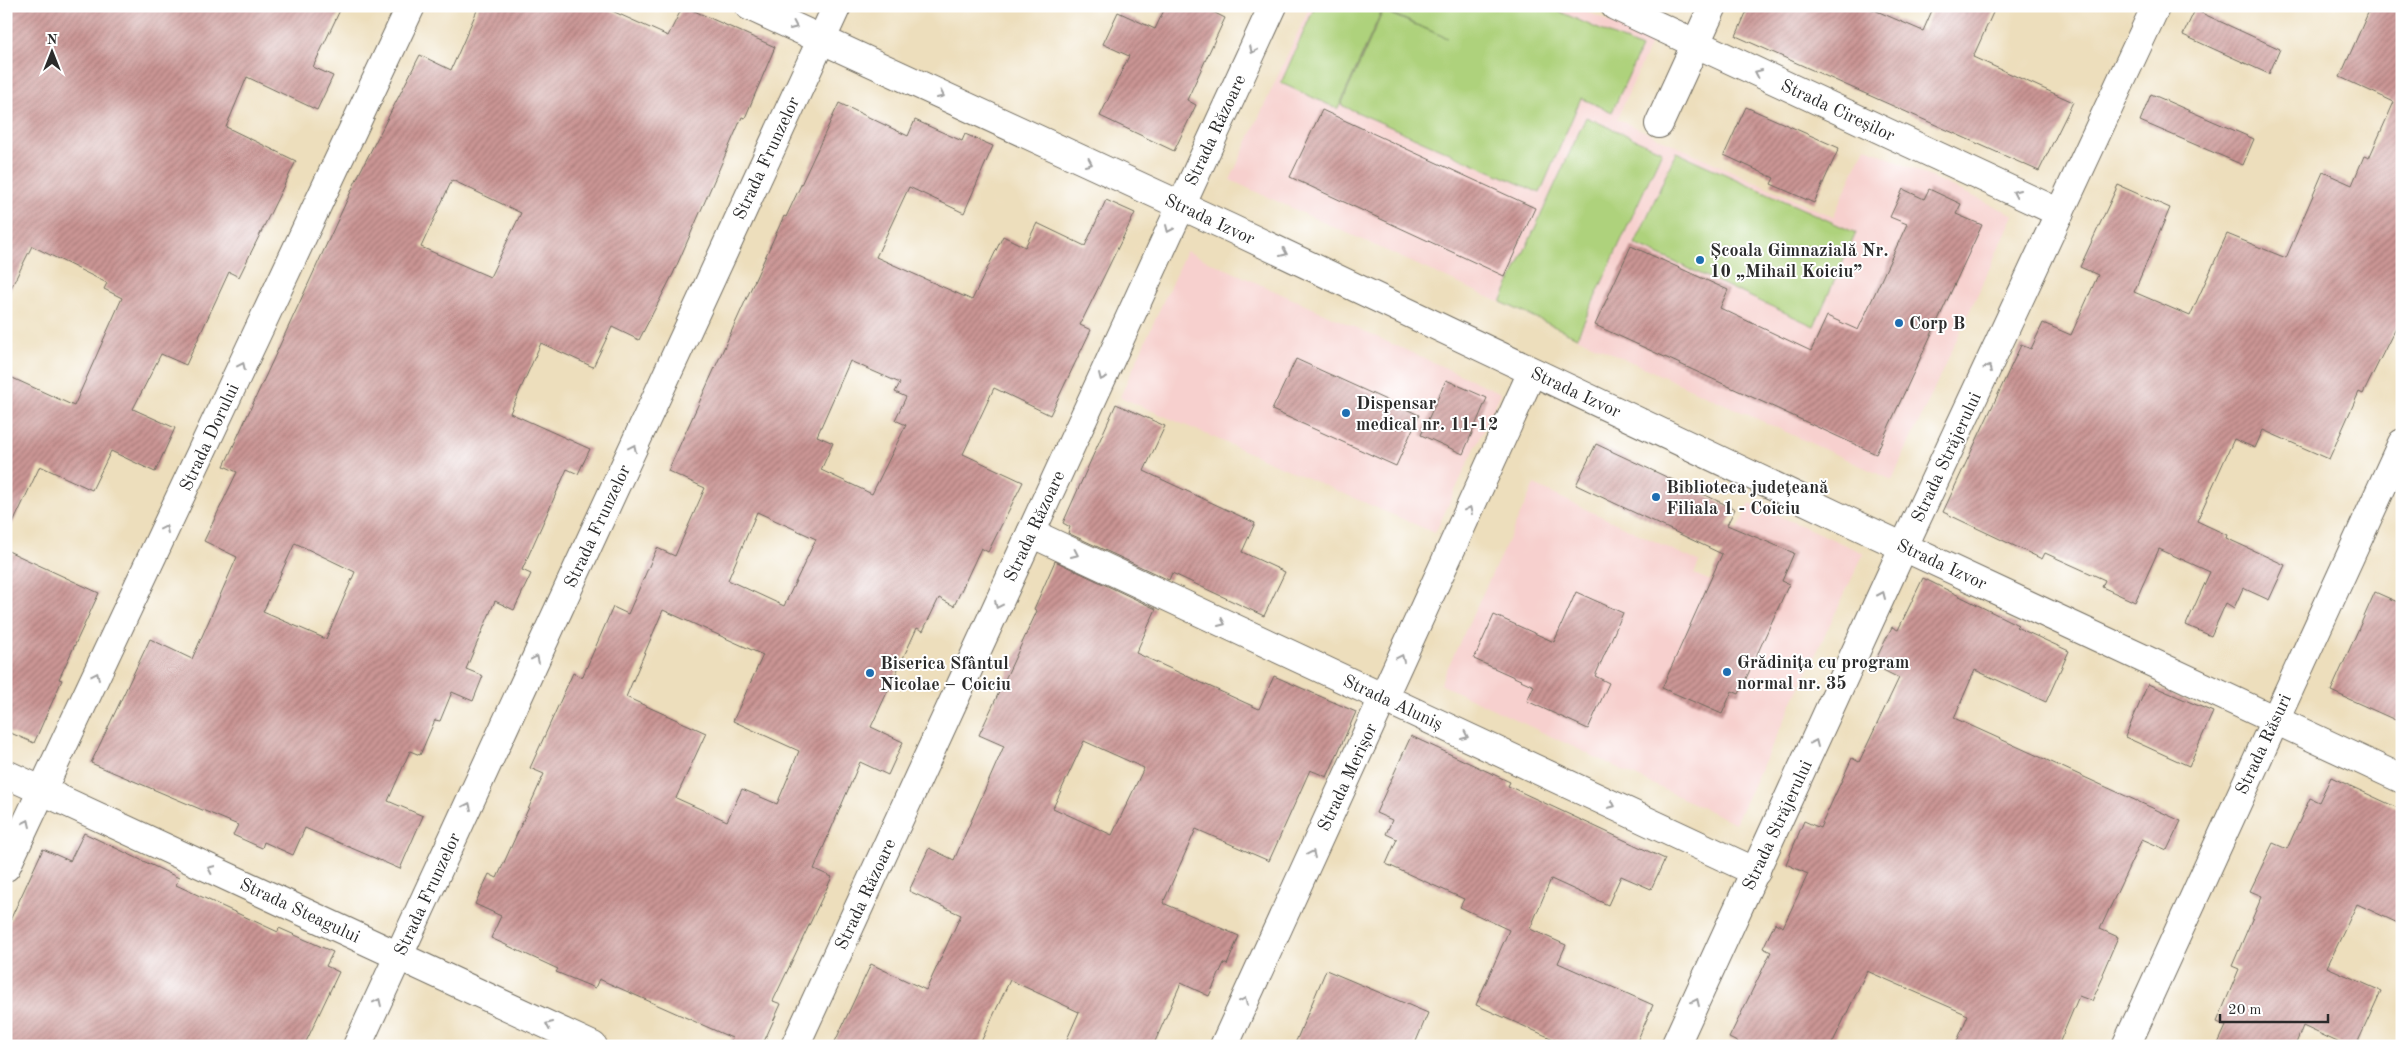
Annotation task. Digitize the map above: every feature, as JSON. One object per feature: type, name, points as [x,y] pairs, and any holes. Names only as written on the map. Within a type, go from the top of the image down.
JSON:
[{"type":"street","name":"Strada Dorului","points":[[6,867],[411,6]]},
{"type":"street","name":"Strada Izvor","points":[[749,6],[1180,205],[1532,372],[2402,779]]},
{"type":"street","name":"Strada Frunzelor","points":[[357,1046],[837,6]]},
{"type":"street","name":"Strada Răzoare","points":[[795,1046],[1273,6]]},
{"type":"street","name":"Strada Cireșilor","points":[[1615,6],[2060,213]]},
{"type":"street","points":[[1659,124],[1713,6]]},
{"type":"street","name":"Strada Străjerului","points":[[1675,1046],[1904,546],[2156,6]]},
{"type":"street","name":"Strada Merișor","points":[[1224,1046],[1532,372]]},
{"type":"street","name":"Strada Răsuri","points":[[2126,1046],[2402,443]]},
{"type":"street","name":"Strada Aluniș","points":[[1031,533],[1756,872]]},
{"type":"street","name":"Strada Steagului","points":[[6,774],[593,1046]]},
{"type":"shaded area","name":"Școala Gimnazială Nr. 10 „Mihail Koiciu”","points":[[1310,6],[1575,6],[1652,41],[1617,119],[1833,217],[1865,147],[2014,215],[1892,480],[1230,180]]},
{"type":"shaded area","points":[[1186,251],[1501,393],[1435,533],[1120,397]]},
{"type":"shaded area","points":[[1534,485],[1699,562],[1694,574],[1713,582],[1750,503],[1864,553],[1735,823],[1440,684]]},
{"type":"green space","points":[[1315,6],[1384,6],[1338,109],[1281,83]]},
{"type":"green space","points":[[1388,6],[1547,6],[1641,48],[1612,112],[1581,98],[1540,193],[1341,105],[1383,11],[1447,38],[1386,11]]},
{"type":"green space","points":[[1586,117],[1662,151],[1577,337],[1501,302]]},
{"type":"green space","points":[[1676,152],[1856,233],[1814,326],[1635,244]]},
{"type":"building","points":[[6,6],[342,6],[313,67],[333,76],[317,110],[247,77],[226,127],[296,161],[239,277],[229,272],[186,365],[161,354],[133,409],[175,428],[155,472],[111,451],[92,490],[40,466],[6,538],[6,375],[74,406],[122,298],[104,289],[107,283],[32,246],[6,298]]},
{"type":"building","points":[[479,6],[601,6],[668,36],[683,6],[775,47],[745,118],[742,117],[673,274],[639,340],[612,327],[593,367],[541,343],[510,413],[590,449],[578,474],[567,469],[522,570],[531,574],[514,610],[495,601],[466,669],[483,676],[473,701],[452,692],[440,721],[435,720],[420,755],[410,751],[388,801],[423,816],[400,869],[305,828],[293,855],[264,842],[262,848],[233,835],[238,825],[91,763],[150,639],[192,659],[237,557],[204,541],[237,472],[224,466],[360,172],[420,55],[451,70]],"holes":[[[452,180],[521,213],[490,277],[421,247]],[[295,543],[355,572],[326,639],[263,612]]]},
{"type":"building","points":[[1166,6],[1201,6],[1225,18],[1187,100],[1196,105],[1174,151],[1100,116],[1129,56],[1103,44],[1118,12],[1155,29]]},
{"type":"building","points":[[1749,6],[1865,6],[1923,31],[1934,6],[1996,6],[1973,57],[2073,102],[2039,171],[1736,36]]},
{"type":"building","points":[[2371,6],[2402,6],[2402,315],[2363,394],[2359,392],[2329,459],[2263,430],[2255,448],[2234,439],[2197,521],[2227,535],[2226,538],[2285,565],[2269,600],[2243,588],[2234,608],[2226,603],[2211,636],[2186,625],[2210,572],[2159,549],[2135,602],[2102,587],[2105,580],[2045,553],[2042,559],[1943,512],[2021,345],[2031,349],[2043,323],[2071,335],[2098,275],[2080,267],[2118,185],[2170,208],[2134,292],[2190,316],[2227,234],[2286,258],[2323,172],[2352,185],[2364,156],[2369,158],[2394,102],[2340,77]]},
{"type":"building","points":[[2195,10],[2280,49],[2269,74],[2183,35]]},
{"type":"building","points":[[2151,94],[2254,139],[2243,165],[2140,121]]},
{"type":"building","points":[[839,103],[908,136],[915,120],[962,141],[965,134],[993,146],[964,213],[909,187],[876,257],[972,300],[1003,236],[1025,247],[1037,223],[1085,246],[1106,200],[1135,213],[1080,325],[1091,330],[1050,415],[994,388],[963,454],[1023,482],[988,552],[981,548],[954,606],[939,598],[923,631],[917,628],[871,727],[903,742],[888,775],[860,762],[814,869],[832,877],[773,1001],[781,1004],[762,1046],[729,1046],[732,1038],[599,979],[595,988],[556,972],[558,969],[491,938],[501,916],[475,904],[489,874],[497,878],[544,774],[530,768],[573,673],[582,678],[613,607],[628,614],[657,548],[675,556],[705,488],[668,471],[784,216],[786,217]],"holes":[[[850,361],[900,383],[895,392],[906,397],[895,420],[906,425],[872,494],[821,470],[833,443],[817,436]],[[757,512],[816,539],[784,606],[728,580]],[[663,610],[763,655],[733,721],[799,751],[777,804],[742,789],[727,821],[676,798],[706,733],[626,697]]]},
{"type":"building","points":[[1746,107],[1839,148],[1814,203],[1771,184],[1774,178],[1724,155]]},
{"type":"building","points":[[1322,110],[1535,208],[1504,276],[1290,177]]},
{"type":"building","name":"Corp B","points":[[1903,189],[1924,199],[1929,189],[1961,204],[1956,214],[1982,225],[1876,454],[1595,325],[1631,246],[1728,290],[1720,308],[1811,351],[1827,316],[1858,330],[1907,224],[1890,217]]},
{"type":"building","name":"Dispensar medical nr. 11-12","points":[[1296,359],[1419,415],[1396,466],[1272,410]]},
{"type":"building","points":[[1446,380],[1487,398],[1463,454],[1421,435]]},
{"type":"building","points":[[1116,404],[1165,426],[1144,471],[1255,523],[1242,552],[1285,572],[1264,616],[1172,573],[1169,580],[1068,533],[1070,527],[1063,523]]},
{"type":"building","points":[[1596,444],[1735,509],[1727,525],[1794,553],[1782,581],[1789,584],[1739,694],[1732,691],[1722,714],[1662,688],[1722,554],[1576,485]]},
{"type":"building","points":[[6,550],[99,593],[59,679],[62,680],[34,743],[6,731]]},
{"type":"building","points":[[1055,561],[1156,609],[1136,653],[1259,709],[1274,676],[1356,712],[1327,777],[1310,770],[1269,861],[1196,829],[1163,903],[1239,936],[1227,965],[1224,963],[1209,996],[1181,983],[1153,1046],[1064,1046],[1079,1012],[1010,980],[979,1046],[833,1046],[871,964],[926,990],[961,915],[909,891],[929,848],[954,860],[1004,746],[979,735],[1037,611],[1034,609]],"holes":[[[1084,741],[1144,768],[1112,835],[1053,808]]]},
{"type":"building","points":[[1923,578],[2018,625],[2016,627],[2069,651],[2046,702],[1975,670],[1954,718],[2181,821],[2167,850],[2142,839],[2100,929],[2118,937],[2102,974],[2104,975],[2092,1001],[2079,996],[2058,1046],[1955,1046],[1968,1015],[1867,971],[1831,1046],[1745,1046],[1729,1038],[1771,952],[1763,948],[1775,923],[1783,927],[1808,874],[1786,864],[1804,821],[1820,828],[1852,758],[1859,762],[1899,678],[1873,665],[1892,627],[1898,630]]},
{"type":"building","points":[[1576,592],[1623,613],[1595,676],[1609,683],[1588,729],[1527,701],[1534,686],[1474,659],[1494,615],[1554,642]]},
{"type":"building","points":[[2375,592],[2402,604],[2402,723],[2331,691]]},
{"type":"building","points":[[2148,684],[2213,712],[2189,766],[2125,737]]},
{"type":"building","points":[[1411,736],[1510,782],[1508,786],[1665,859],[1651,889],[1621,876],[1608,905],[1551,879],[1530,929],[1566,945],[1558,963],[1653,1005],[1635,1046],[1569,1046],[1476,1005],[1509,930],[1460,907],[1464,899],[1386,864],[1397,839],[1386,834],[1392,820],[1376,813]]},
{"type":"building","points":[[2331,777],[2402,810],[2402,925],[2357,904],[2327,967],[2381,991],[2356,1046],[2346,1046],[2303,1026],[2295,1046],[2217,1046],[2226,1026],[2217,1022],[2239,969],[2232,966],[2262,896],[2250,891],[2273,843],[2287,849],[2310,798],[2319,802]]},
{"type":"building","points":[[84,833],[179,878],[176,885],[278,932],[279,928],[333,952],[326,966],[339,972],[304,1046],[6,1046],[6,929],[43,849],[70,861]]},
{"type":"building","points":[[1326,970],[1428,1013],[1414,1046],[1294,1046]]},
{"type":"place","name":"Școala Gimnazială Nr. 10 „Mihail Koiciu”","points":[[1700,260]]},
{"type":"place","name":"Corp B","points":[[1899,323]]},
{"type":"place","name":"Dispensar medical nr. 11-12","points":[[1346,413]]},
{"type":"place","name":"Biblioteca județeană Filiala 1 - Coiciu","points":[[1656,497]]},
{"type":"place","name":"Grădinița cu program normal nr. 35","points":[[1727,672]]},
{"type":"place","name":"Biserica Sfântul Nicolae – Coiciu","points":[[870,673]]}]
